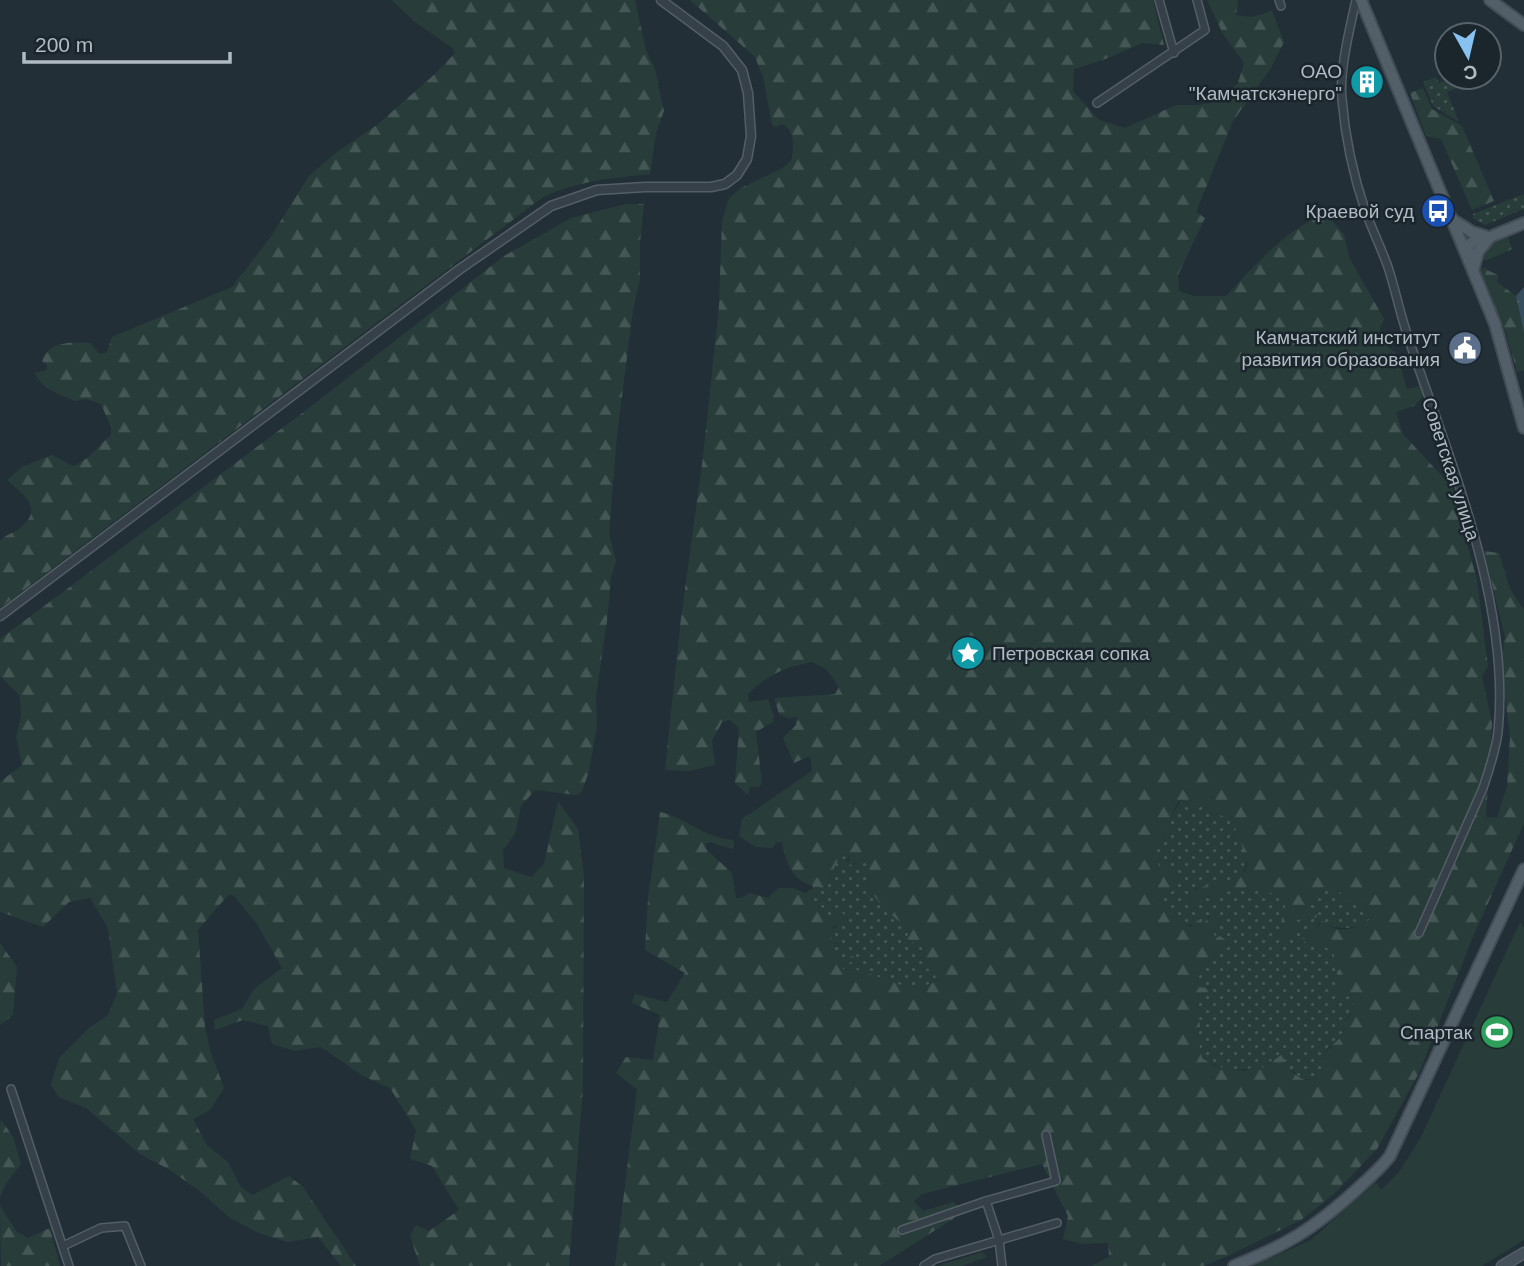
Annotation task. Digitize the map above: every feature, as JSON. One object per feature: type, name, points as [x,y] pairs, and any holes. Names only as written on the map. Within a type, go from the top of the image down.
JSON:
[{"type":"main road","points":[[1358,0],[1453,220],[1502,343],[1524,428]]},
{"type":"main road","points":[[1490,0],[1524,25]]},
{"type":"main road","points":[[1453,220],[1472,232],[1490,237]]},
{"type":"main road","points":[[1468,258],[1469,244],[1472,241],[1490,237],[1524,223]]},
{"type":"main road","points":[[1474,271],[1478,251],[1490,237]]},
{"type":"main road","points":[[1234,1266],[1282,1246],[1311,1228],[1375,1173],[1390,1156],[1524,869]]},
{"type":"main road","points":[[1502,1266],[1524,1253]]},
{"type":"street","points":[[0,616],[460,269],[551,206],[597,191],[645,187],[711,187],[725,184],[737,176],[747,159],[751,129],[748,93],[742,70],[723,46],[661,0]]},
{"type":"street","points":[[1159,0],[1174,52]]},
{"type":"street","points":[[1097,103],[1205,30],[1197,0]]},
{"type":"street","name":"Советская улица","points":[[1358,0],[1349,34],[1341,97],[1352,156],[1366,212],[1388,268],[1409,342],[1474,538],[1490,600],[1498,674],[1498,732],[1486,779],[1419,933]]},
{"type":"street","points":[[11,1089],[69,1266]]},
{"type":"street","points":[[902,1230],[986,1201],[1056,1181],[1046,1135]]},
{"type":"street","points":[[986,1201],[999,1240],[1002,1266]]},
{"type":"street","points":[[924,1266],[934,1259],[1057,1223]]},
{"type":"street","points":[[63,1247],[101,1228],[125,1226],[141,1266]]},
{"type":"green space","points":[[392,0],[635,0],[664,111],[656,133],[650,174],[582,184],[543,197],[0,608],[0,541],[27,522],[31,509],[25,497],[7,480],[22,467],[52,455],[73,466],[78,464],[111,435],[111,427],[101,404],[86,399],[75,401],[43,385],[34,373],[47,370],[47,365],[42,361],[45,354],[55,346],[76,343],[90,343],[100,354],[107,352],[112,337],[232,287],[270,238],[309,176],[337,152],[377,125],[454,54],[454,49],[415,22]]},
{"type":"green space","points":[[690,0],[1153,0],[1164,45],[1142,43],[1074,69],[1073,91],[1099,120],[1125,128],[1176,105],[1199,105],[1219,101],[1238,83],[1244,63],[1223,34],[1207,0],[1238,0],[1236,15],[1251,17],[1272,11],[1284,42],[1271,68],[1233,121],[1196,212],[1205,218],[1178,275],[1179,291],[1193,296],[1226,296],[1296,229],[1325,214],[1344,234],[1349,257],[1384,319],[1380,328],[1382,341],[1397,355],[1407,389],[1420,386],[1424,395],[1414,406],[1396,412],[1403,434],[1452,487],[1477,580],[1488,666],[1482,676],[1492,723],[1486,817],[1497,818],[1507,786],[1510,738],[1501,662],[1505,637],[1484,551],[1499,553],[1510,589],[1524,610],[1524,823],[1472,939],[1420,1071],[1377,1149],[1334,1194],[1301,1220],[1203,1266],[1091,1266],[1109,1257],[1108,1243],[1082,1244],[1063,1239],[1068,1216],[1042,1164],[922,1194],[914,1201],[923,1211],[953,1202],[962,1208],[953,1219],[879,1266],[615,1266],[637,1089],[616,1073],[626,1057],[653,1060],[660,1015],[632,1003],[635,994],[667,1002],[685,973],[645,950],[648,898],[660,812],[734,842],[732,849],[710,842],[705,844],[707,850],[732,873],[736,898],[750,893],[768,898],[778,888],[793,888],[805,893],[812,889],[813,886],[800,880],[791,869],[782,842],[777,842],[772,848],[756,847],[739,836],[742,819],[812,771],[810,756],[794,763],[783,738],[796,725],[797,717],[788,718],[779,714],[774,698],[835,694],[839,687],[826,669],[812,662],[777,673],[748,694],[749,702],[768,699],[774,716],[773,722],[756,732],[762,783],[759,787],[751,786],[748,795],[735,783],[739,728],[730,720],[722,722],[712,741],[715,765],[689,771],[665,770],[719,306],[722,221],[729,198],[741,188],[781,169],[791,161],[793,151],[792,135],[787,127],[782,124],[776,127],[772,125],[763,77],[755,57]],"holes":[[[1182,800],[1192,807],[1203,803],[1211,813],[1237,819],[1238,825],[1231,838],[1241,842],[1243,849],[1240,856],[1248,858],[1243,874],[1232,880],[1192,891],[1189,898],[1192,902],[1254,886],[1274,894],[1290,894],[1291,899],[1287,901],[1279,929],[1288,939],[1295,932],[1291,920],[1302,919],[1307,915],[1314,919],[1317,916],[1315,910],[1308,912],[1305,906],[1316,899],[1315,895],[1321,887],[1340,891],[1346,901],[1360,899],[1370,915],[1371,918],[1364,923],[1346,929],[1335,928],[1322,921],[1313,933],[1303,937],[1310,945],[1316,942],[1334,952],[1335,962],[1343,966],[1337,972],[1337,979],[1342,981],[1338,994],[1341,997],[1350,996],[1354,1001],[1353,1012],[1342,1025],[1343,1034],[1327,1051],[1315,1078],[1300,1078],[1283,1063],[1284,1055],[1262,1068],[1252,1067],[1244,1071],[1215,1066],[1202,1058],[1197,1034],[1200,1026],[1197,1001],[1199,994],[1211,993],[1213,988],[1198,987],[1197,973],[1216,955],[1215,951],[1221,946],[1223,949],[1228,942],[1220,936],[1216,938],[1212,931],[1220,923],[1218,913],[1212,914],[1204,923],[1196,920],[1192,926],[1184,926],[1180,918],[1167,918],[1167,912],[1152,898],[1166,896],[1178,882],[1176,873],[1158,867],[1161,859],[1146,854],[1165,841],[1172,815]],[[846,854],[849,856],[849,865],[863,861],[866,863],[869,872],[866,885],[885,908],[908,927],[906,940],[922,945],[917,956],[925,959],[925,968],[932,970],[940,980],[912,991],[857,970],[840,968],[856,960],[853,956],[845,958],[832,953],[831,950],[839,945],[831,941],[834,926],[845,924],[847,916],[841,913],[832,919],[826,910],[818,907],[814,901],[806,900],[813,894],[815,886],[824,889],[837,862]]]},
{"type":"green space","points":[[1433,78],[1433,91],[1449,91],[1447,92],[1459,122],[1433,106],[1423,82]]},
{"type":"green space","points":[[1423,88],[1432,109],[1462,126],[1494,201],[1472,210],[1441,139],[1426,136],[1410,93]]},
{"type":"green space","points":[[1524,194],[1524,209],[1485,225],[1473,218],[1473,214]]},
{"type":"green space","points":[[626,204],[644,204],[640,279],[633,310],[617,435],[609,533],[616,561],[611,577],[596,696],[597,726],[589,771],[582,792],[576,795],[535,790],[521,806],[515,834],[503,850],[504,868],[531,877],[544,864],[558,801],[578,829],[584,876],[583,1088],[569,1266],[420,1266],[410,1236],[416,1225],[429,1231],[459,1210],[432,1166],[410,1159],[416,1130],[390,1088],[363,1076],[321,1047],[295,1051],[272,1044],[268,1026],[243,1020],[215,1030],[214,1020],[242,1009],[254,989],[282,968],[257,924],[233,895],[228,895],[198,930],[205,1027],[224,1088],[210,1110],[193,1119],[207,1145],[228,1162],[240,1186],[252,1195],[289,1176],[303,1187],[356,1266],[341,1266],[318,1237],[287,1242],[259,1233],[230,1218],[201,1192],[170,1170],[140,1154],[86,1108],[59,1097],[51,1085],[59,1058],[88,1029],[108,1015],[117,993],[108,928],[90,898],[69,902],[43,927],[0,912],[0,782],[22,765],[16,737],[21,717],[20,696],[0,676],[0,639],[305,411],[504,256],[571,218]]},
{"type":"green space","points":[[1508,237],[1512,249],[1485,261],[1482,255],[1486,247]]},
{"type":"green space","points":[[1486,267],[1498,275],[1497,282],[1516,296],[1524,333],[1524,370],[1517,372],[1506,333],[1479,270]]},
{"type":"green space","points":[[1182,800],[1188,805],[1203,803],[1211,813],[1237,819],[1238,825],[1231,838],[1241,842],[1249,858],[1242,876],[1233,881],[1194,889],[1189,898],[1192,902],[1254,886],[1274,894],[1290,894],[1291,899],[1287,901],[1280,927],[1292,925],[1291,920],[1302,919],[1307,915],[1314,919],[1317,912],[1308,913],[1305,906],[1321,886],[1337,890],[1352,900],[1360,899],[1370,915],[1371,918],[1353,927],[1340,928],[1320,922],[1313,933],[1305,936],[1304,941],[1310,945],[1316,942],[1334,952],[1335,962],[1343,966],[1336,976],[1343,980],[1341,997],[1350,996],[1354,1001],[1353,1012],[1343,1024],[1343,1034],[1328,1048],[1319,1075],[1311,1080],[1299,1078],[1278,1056],[1262,1068],[1246,1069],[1216,1066],[1202,1058],[1197,1034],[1200,1026],[1197,1001],[1199,994],[1211,993],[1211,987],[1198,987],[1197,973],[1216,955],[1215,951],[1221,946],[1227,947],[1228,942],[1221,937],[1216,938],[1212,931],[1220,923],[1215,913],[1208,917],[1207,922],[1184,926],[1180,918],[1167,918],[1165,911],[1151,898],[1166,893],[1178,882],[1176,873],[1157,867],[1160,859],[1146,854],[1165,841],[1168,820]]},
{"type":"green space","points":[[846,854],[852,865],[863,860],[866,862],[869,872],[866,885],[890,913],[908,927],[906,940],[922,945],[917,956],[925,959],[925,966],[932,970],[939,980],[912,991],[862,972],[840,968],[854,961],[853,956],[845,958],[832,953],[831,948],[839,946],[838,943],[832,942],[831,938],[835,928],[848,918],[841,913],[832,919],[826,910],[806,899],[813,893],[815,886],[824,889],[837,862]]},
{"type":"green space","name":"Спартак","points":[[1520,922],[1524,928],[1524,1240],[1482,1266],[1253,1266],[1311,1240],[1376,1182],[1381,1190],[1399,1172],[1421,1137]]},
{"type":"green space","points":[[0,943],[17,967],[13,1015],[0,1025]]},
{"type":"green space","points":[[2,1121],[13,1137],[21,1164],[7,1182],[0,1197],[0,1122]]},
{"type":"green space","points":[[0,1205],[16,1231],[28,1238],[50,1228],[60,1266],[1,1266]]},
{"type":"green space","points":[[982,1252],[987,1257],[962,1266],[938,1266]]},
{"type":"water","points":[[1524,287],[1524,333],[1516,296]]},
{"type":"place","name":"ОАО \"Камчатскэнерго\"","points":[[1367,82]]},
{"type":"place","name":"Краевой суд","points":[[1438,211]]},
{"type":"place","name":"Камчатский институт развития образования","points":[[1465,348]]},
{"type":"place","name":"Петровская сопка","points":[[968,653]]},
{"type":"place","name":"Спартак","points":[[1497,1032]]}]
